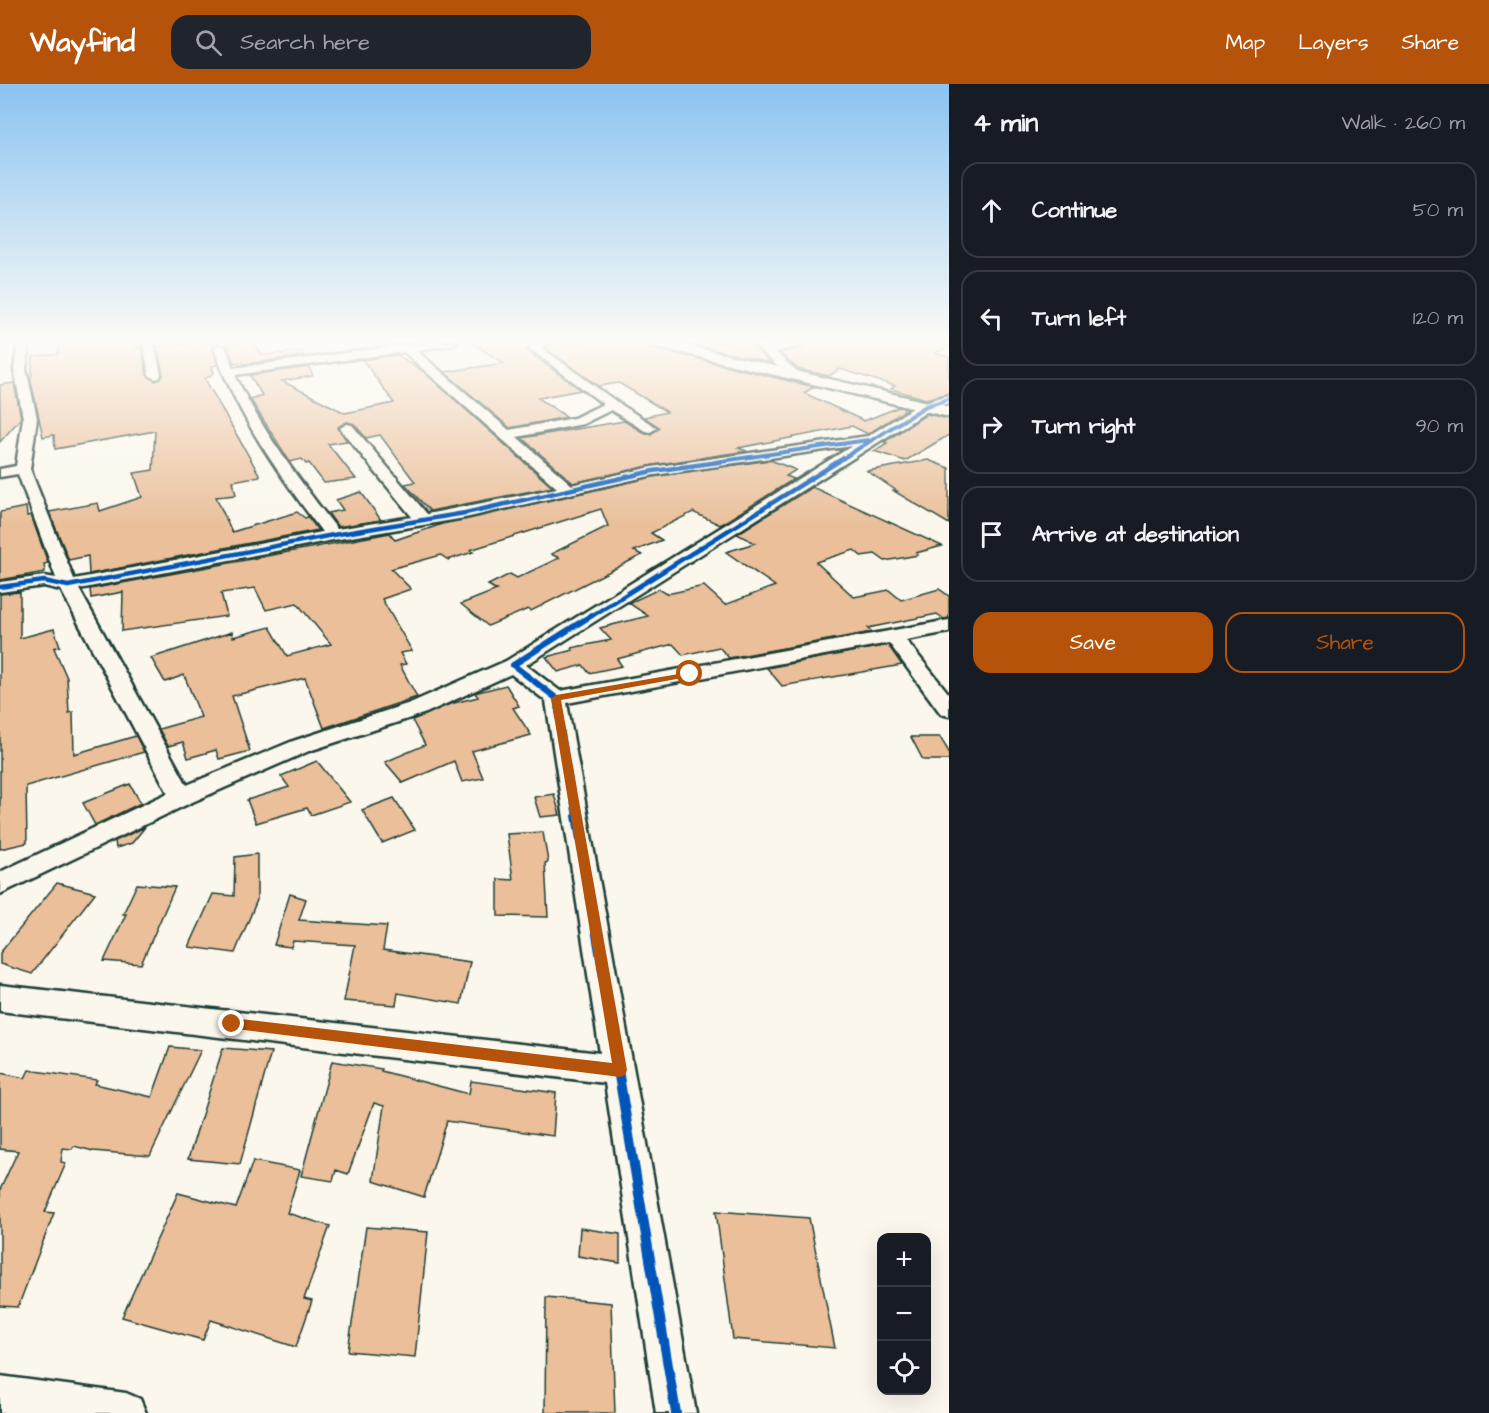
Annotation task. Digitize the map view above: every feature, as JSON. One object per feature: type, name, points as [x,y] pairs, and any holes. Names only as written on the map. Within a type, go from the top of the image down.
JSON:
[{"type":"street","points":[[27,404],[30,418],[22,469],[68,586],[182,797]]},
{"type":"street","points":[[245,404],[268,447],[333,535]]},
{"type":"street","points":[[470,404],[569,490]]},
{"type":"street","points":[[918,404],[949,412]]},
{"type":"street","points":[[0,884],[182,797],[301,746],[418,708],[513,665],[933,404]]},
{"type":"street","points":[[505,435],[578,421],[612,405],[650,428]]},
{"type":"street","points":[[346,428],[423,520]]},
{"type":"street","points":[[0,587],[44,581],[68,586],[423,520],[653,471],[873,439]]},
{"type":"street","points":[[0,473],[22,469]]},
{"type":"street","points":[[556,698],[949,626]]},
{"type":"street","points":[[894,637],[949,709]]},
{"type":"street","points":[[513,665],[556,698],[676,1413]]},
{"type":"street","points":[[0,998],[620,1070]]},
{"type":"street","points":[[0,1396],[126,1413]]},
{"type":"building","points":[[0,404],[18,404],[21,418],[0,442]]},
{"type":"building","points":[[36,404],[219,404],[260,476],[233,481],[236,495],[216,497],[232,532],[297,512],[305,518],[308,517],[318,530],[89,574],[88,556],[69,560],[49,512],[98,503],[100,511],[142,497],[134,473],[153,470],[155,431],[55,449],[54,435],[43,437]]},
{"type":"building","points":[[253,404],[327,404],[345,413],[389,404],[460,404],[552,487],[430,511],[405,484],[415,482],[380,435],[366,438],[354,424],[347,422],[338,427],[347,441],[328,444],[356,479],[324,483],[309,463],[306,464],[302,459],[290,462]]},
{"type":"building","points":[[482,404],[547,404],[567,417],[510,428]]},
{"type":"building","points":[[654,404],[828,404],[864,421],[899,407],[907,409],[868,434],[852,426],[738,448],[747,451],[653,465],[573,483],[522,438],[624,421],[644,433],[651,434],[659,427],[644,417],[667,412]]},
{"type":"building","points":[[927,414],[949,419],[949,435],[905,461],[874,451],[887,443],[884,442]]},
{"type":"building","points":[[770,460],[796,470],[786,476],[794,479],[720,525],[693,512],[651,533],[662,540],[634,551],[642,555],[531,611],[528,609],[488,626],[461,604],[497,590],[488,585],[510,574],[517,578],[559,558],[551,554],[608,526],[601,509],[470,550],[473,552],[448,560],[441,555],[391,569],[411,589],[382,599],[412,651],[400,653],[406,664],[400,665],[417,697],[324,728],[305,678],[232,696],[250,751],[219,759],[216,750],[188,758],[183,742],[168,746],[159,729],[201,717],[184,675],[165,682],[151,658],[232,632],[233,637],[270,627],[287,656],[331,644],[297,603],[266,610],[255,588],[221,593],[227,616],[122,631],[123,592],[91,598],[90,589],[390,533],[395,540],[442,524],[653,477]]},
{"type":"building","points":[[928,460],[949,468],[949,524],[894,491],[897,491],[867,471]]},
{"type":"building","points":[[812,487],[942,546],[916,553],[918,555],[885,561],[875,554],[861,556],[854,550],[816,562],[854,597],[889,590],[901,600],[939,589],[949,596],[949,618],[944,619],[937,614],[868,628],[872,632],[729,658],[719,647],[683,655],[673,644],[617,659],[622,666],[589,673],[583,665],[558,672],[546,657],[573,650],[571,648],[611,640],[600,628],[648,616],[629,603],[659,589],[667,594],[704,586],[725,605],[775,586],[726,552],[755,543],[737,534]]},
{"type":"building","points":[[361,492],[381,520],[338,527],[328,513],[343,510],[336,500]]},
{"type":"building","points":[[26,507],[27,516],[31,515],[48,563],[44,564],[45,572],[0,580],[0,512]]},
{"type":"building","points":[[20,592],[20,638],[54,629],[60,646],[54,648],[67,678],[69,713],[73,712],[74,754],[136,736],[144,752],[26,786],[27,843],[0,849],[0,594]]},
{"type":"building","points":[[888,645],[902,665],[782,686],[767,668]]},
{"type":"building","points":[[506,685],[519,706],[513,708],[531,735],[472,751],[483,778],[462,782],[454,761],[403,783],[385,762],[425,745],[412,720],[450,704],[478,697],[475,693]]},
{"type":"building","points":[[911,737],[940,737],[949,752],[949,760],[923,760]]},
{"type":"building","points":[[317,761],[350,802],[311,815],[307,808],[256,823],[247,800],[289,787],[281,776]]},
{"type":"building","points":[[130,784],[141,803],[95,825],[83,803]]},
{"type":"building","points":[[554,794],[560,815],[540,817],[534,797]]},
{"type":"building","points":[[394,798],[415,830],[382,843],[362,810]]},
{"type":"building","points":[[145,827],[132,843],[116,848],[115,841]]},
{"type":"building","points":[[543,832],[548,862],[545,863],[548,917],[498,916],[498,879],[513,880],[507,834]]},
{"type":"building","points":[[257,854],[257,900],[235,953],[189,947],[213,894],[234,896],[235,857]]},
{"type":"building","points":[[57,883],[95,893],[32,974],[0,964],[0,953]]},
{"type":"building","points":[[137,884],[175,887],[141,964],[104,961],[126,914],[123,914]]},
{"type":"building","points":[[290,894],[306,899],[299,920],[387,926],[383,950],[470,962],[461,1004],[398,993],[396,1005],[344,1001],[355,945],[293,941],[291,947],[274,945]]},
{"type":"building","points":[[170,1047],[201,1050],[150,1156],[93,1151],[74,1146],[72,1149],[63,1148],[61,1162],[66,1163],[45,1212],[54,1213],[18,1307],[0,1306],[0,1190],[18,1151],[0,1149],[0,1073],[25,1078],[29,1070],[97,1080],[95,1084],[152,1097]]},
{"type":"building","points":[[223,1048],[271,1052],[240,1164],[188,1159]]},
{"type":"building","points":[[332,1061],[382,1069],[381,1071],[469,1094],[471,1081],[556,1093],[553,1136],[447,1121],[424,1197],[373,1181],[384,1106],[374,1103],[348,1174],[336,1170],[333,1181],[301,1176]]},
{"type":"building","points":[[253,1161],[300,1170],[287,1213],[330,1226],[304,1299],[312,1301],[296,1347],[211,1320],[203,1340],[122,1317],[178,1193],[236,1208]]},
{"type":"building","points":[[716,1211],[809,1218],[835,1348],[733,1339]]},
{"type":"building","points":[[366,1227],[428,1232],[415,1357],[348,1351]]},
{"type":"building","points":[[580,1228],[620,1234],[620,1263],[578,1256]]},
{"type":"building","points":[[546,1297],[611,1303],[615,1413],[545,1413]]},
{"type":"cycle path","points":[[676,1413],[556,698],[513,665],[933,404]]},
{"type":"cycle path","points":[[0,587],[44,581],[68,586],[333,535],[465,513],[653,471],[868,440]]},
{"type":"route","points":[[232,1024],[620,1070],[556,698],[690,674]]}]
